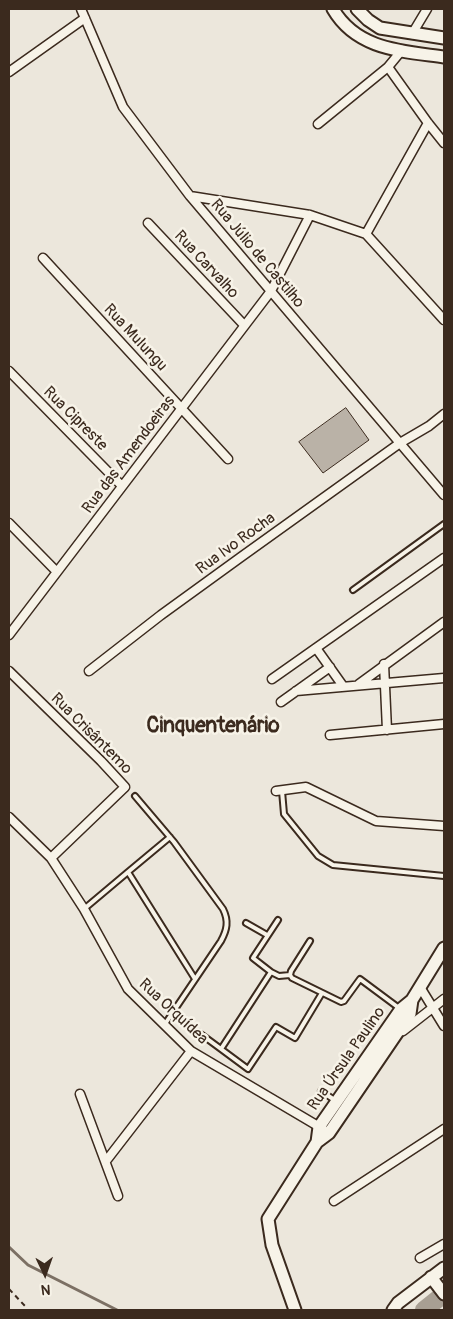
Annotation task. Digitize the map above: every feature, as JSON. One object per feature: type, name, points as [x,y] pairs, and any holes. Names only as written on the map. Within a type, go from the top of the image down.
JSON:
[{"type":"street","name":"Rua Júlio de Castilho","points":[[81,9],[123,106],[190,196],[444,495]]},
{"type":"street","points":[[333,9],[339,19],[362,39],[383,47],[444,57]]},
{"type":"street","points":[[357,9],[380,28],[444,38]]},
{"type":"street","points":[[412,34],[427,9]]},
{"type":"street","points":[[9,72],[85,18]]},
{"type":"street","points":[[318,124],[388,67],[402,50]]},
{"type":"street","points":[[388,67],[444,143]]},
{"type":"street","points":[[366,234],[428,123]]},
{"type":"street","points":[[190,196],[310,215],[366,234],[444,320]]},
{"type":"street","name":"Rua das Amendoeiras","points":[[9,635],[271,291],[310,215]]},
{"type":"street","name":"Rua Carvalho","points":[[148,223],[244,325]]},
{"type":"street","name":"Rua Mulungu","points":[[43,258],[228,458]]},
{"type":"street","name":"Rua Cipreste","points":[[9,371],[122,486]]},
{"type":"street","name":"Rua Ivo Rocha","points":[[89,671],[169,609],[400,443],[429,426],[444,414]]},
{"type":"street","points":[[9,523],[57,572]]},
{"type":"street","points":[[272,679],[444,558]]},
{"type":"street","points":[[358,685],[384,664],[444,622]]},
{"type":"street","points":[[316,648],[343,686]]},
{"type":"street","points":[[384,664],[387,730]]},
{"type":"street","points":[[281,702],[330,668]]},
{"type":"street","name":"Rua Crisântemo","points":[[9,671],[102,760],[125,786],[51,858]]},
{"type":"street","points":[[296,691],[444,678]]},
{"type":"street","points":[[330,735],[444,724]]},
{"type":"street","points":[[279,791],[306,787],[376,820],[444,826]]},
{"type":"street","name":"Rua Orquídea","points":[[9,817],[51,858],[84,909],[128,989],[164,1025],[191,1051],[324,1130]]},
{"type":"street","name":"Rua Úrsula Paulino","points":[[324,1130],[336,1101],[405,1011],[444,948]]},
{"type":"street","points":[[420,987],[444,1026]]},
{"type":"street","points":[[392,1040],[411,1023],[444,999]]},
{"type":"street","name":"Rua Úrsula Paulino","points":[[295,1310],[272,1245],[268,1219],[324,1130],[392,1040],[405,1011]]},
{"type":"street","points":[[106,1161],[191,1051]]},
{"type":"street","points":[[80,1094],[118,1196]]},
{"type":"street","points":[[334,1201],[444,1129]]},
{"type":"street","points":[[420,1258],[444,1244]]},
{"type":"street","points":[[393,1310],[398,1303],[444,1268]]},
{"type":"street","points":[[432,1278],[444,1294]]},
{"type":"lane","points":[[353,590],[444,524]]},
{"type":"lane","points":[[279,791],[284,814],[318,856],[333,865],[444,876]]},
{"type":"lane","points":[[135,796],[170,837],[223,909],[227,918],[227,929],[224,935],[164,1025]]},
{"type":"lane","points":[[84,909],[170,837]]},
{"type":"lane","points":[[128,872],[195,980]]},
{"type":"lane","points":[[278,920],[252,958],[253,960],[279,976],[290,975],[343,1002],[360,979],[405,1011]]},
{"type":"lane","points":[[246,923],[267,935]]},
{"type":"lane","points":[[290,975],[290,971],[310,941]]},
{"type":"lane","points":[[221,1049],[272,972]]},
{"type":"lane","points":[[183,1021],[248,1069],[276,1027],[294,1038],[322,992]]},
{"type":"lane","points":[[321,1091],[336,1101]]},
{"type":"path","points":[[9,1289],[25,1306]]},
{"type":"building","points":[[346,408],[369,440],[323,473],[299,442]]},
{"type":"waterway","points":[[9,1247],[28,1265],[117,1310]]},
{"type":"waterway","points":[[424,1310],[444,1294]]},
{"type":"district","name":"Cinquentenário","points":[[213,727]]}]
